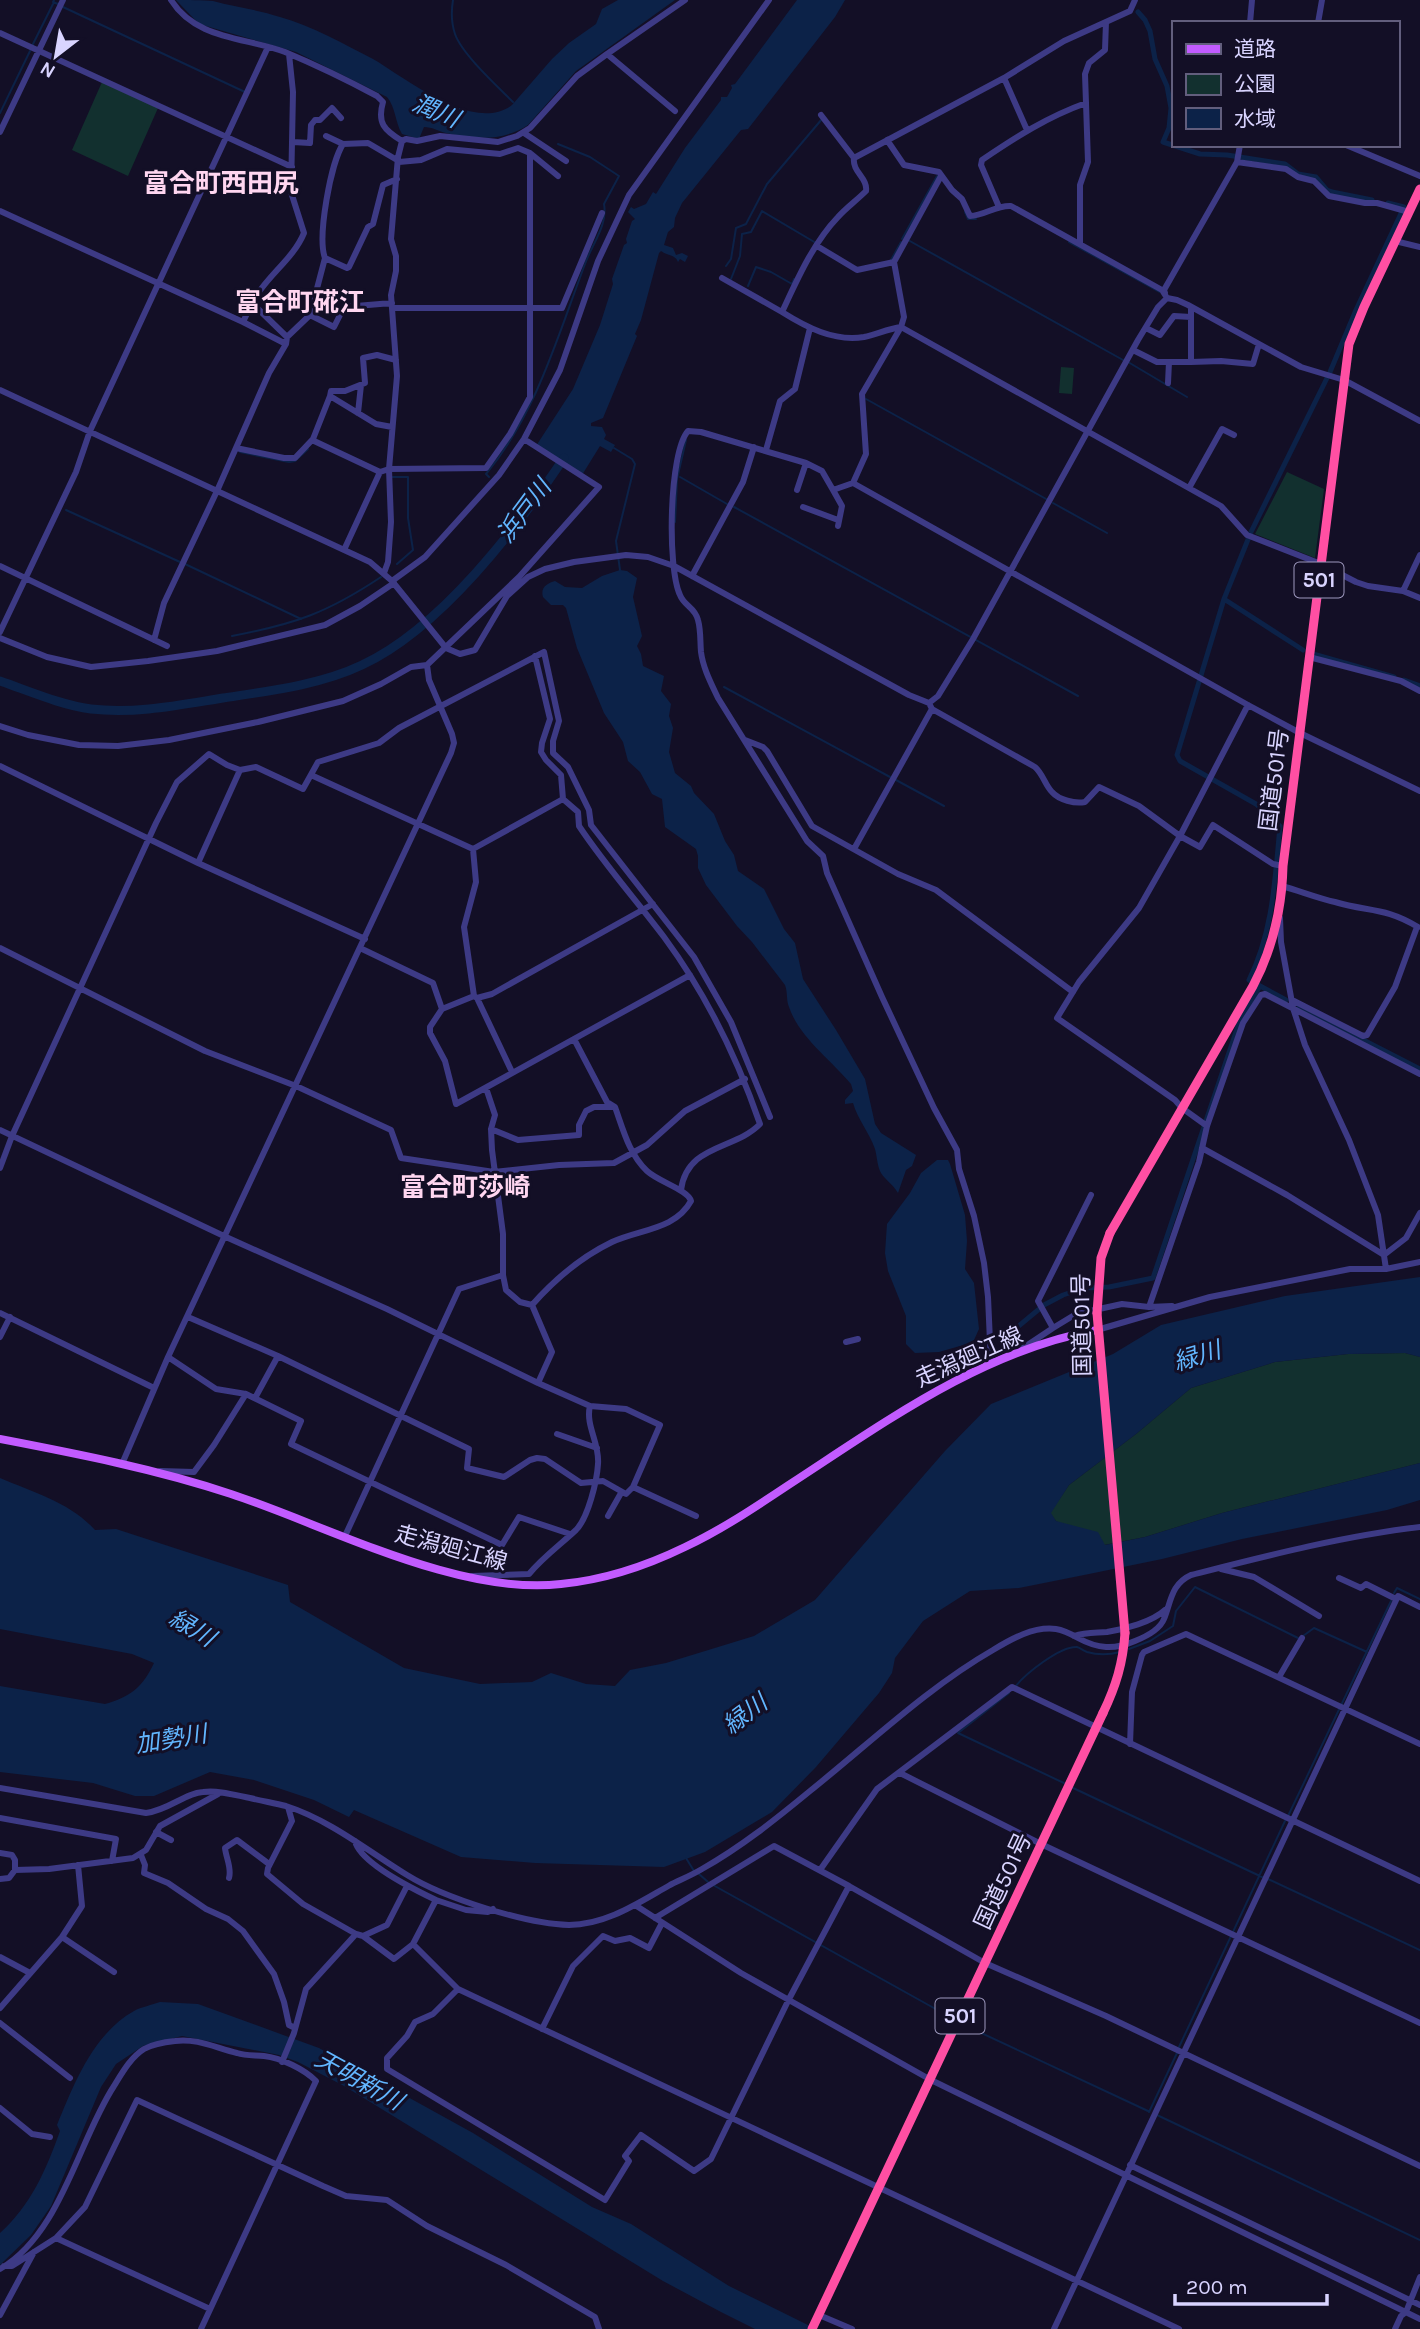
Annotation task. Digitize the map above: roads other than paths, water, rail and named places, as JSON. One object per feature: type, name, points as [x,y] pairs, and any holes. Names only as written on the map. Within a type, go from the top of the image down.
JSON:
[{"type":"highway","name":"国道501号","points":[[813,2329],[1118,1681],[1122,1665],[1124,1628],[1098,1332],[1101,1258],[1110,1233],[1254,984],[1274,938],[1282,886],[1278,865],[1300,733],[1349,344],[1395,241],[1405,210],[1420,189]]},
{"type":"main road","name":"走潟廻江線","points":[[0,1439],[153,1471],[233,1494],[420,1563],[467,1576],[504,1583],[560,1584],[615,1574],[657,1560],[721,1528],[914,1402],[991,1364],[1076,1334],[1098,1332]]},
{"type":"street","points":[[171,0],[187,19],[209,32],[289,54],[377,96],[383,102],[380,118],[388,132],[402,143]]},
{"type":"street","points":[[384,573],[388,562],[391,522],[389,469],[396,400],[391,295],[396,256],[391,239],[402,143],[406,139],[417,141],[440,136],[498,142],[524,133],[577,76],[685,0]]},
{"type":"street","points":[[0,638],[47,657],[91,667],[216,651],[325,625],[360,606],[425,557],[499,475],[524,439],[560,370],[598,261],[629,195],[769,0]]},
{"type":"street","points":[[854,158],[1004,78],[1064,41],[1130,11],[1135,0]]},
{"type":"street","points":[[1250,21],[1252,0]]},
{"type":"street","points":[[1318,21],[1322,0]]},
{"type":"street","points":[[0,132],[37,50],[63,1]]},
{"type":"street","points":[[1080,244],[1080,185],[1088,162],[1086,68],[1105,50],[1106,22]]},
{"type":"street","points":[[0,33],[292,167]]},
{"type":"street","points":[[0,632],[76,472],[90,431],[268,47]]},
{"type":"street","points":[[243,322],[263,286],[299,244],[304,233],[291,192],[293,142],[289,54]]},
{"type":"street","points":[[607,54],[675,111]]},
{"type":"street","points":[[1004,78],[1027,130]]},
{"type":"street","points":[[999,207],[981,163],[1027,130],[1057,113],[1086,103]]},
{"type":"street","points":[[293,142],[310,143],[311,125],[332,108],[341,118]]},
{"type":"street","points":[[782,312],[817,246],[837,218],[866,191],[866,184],[854,167],[854,158],[821,115]]},
{"type":"street","points":[[524,133],[566,161]]},
{"type":"street","points":[[326,136],[343,144],[368,143],[398,160],[428,158],[442,149],[500,154],[518,148],[530,153],[558,176]]},
{"type":"street","points":[[887,140],[904,165],[934,170],[941,176],[962,199],[970,216],[1010,206],[1162,290],[1167,298],[1191,307],[1301,367],[1344,380],[1420,421]]},
{"type":"street","points":[[154,640],[164,603],[269,373],[286,340],[310,315],[325,258],[324,204],[338,152],[343,144]]},
{"type":"street","points":[[1167,298],[1164,290],[1238,158],[1240,147]]},
{"type":"street","points":[[1351,147],[1420,176]]},
{"type":"street","points":[[312,440],[380,472],[389,469],[486,468],[510,434],[530,397],[530,153]]},
{"type":"street","points":[[1238,158],[1286,169],[1298,177],[1314,181],[1329,196],[1405,210]]},
{"type":"street","points":[[853,484],[866,454],[862,394],[901,327],[904,317],[894,262],[941,176]]},
{"type":"street","points":[[325,258],[349,267],[368,227],[373,224],[383,185],[397,179]]},
{"type":"street","points":[[0,211],[286,340]]},
{"type":"street","points":[[310,315],[334,327],[344,307],[392,305],[562,308],[602,214]]},
{"type":"street","points":[[1395,241],[1420,247]]},
{"type":"street","points":[[817,246],[857,270],[894,262]]},
{"type":"street","points":[[722,278],[810,328],[835,337],[849,338],[901,327],[1221,506],[1250,536],[1368,586],[1403,590],[1420,598]]},
{"type":"street","points":[[854,849],[930,706],[972,641],[1133,350],[1161,303],[1167,298]]},
{"type":"street","points":[[252,303],[286,340]]},
{"type":"street","points":[[1191,307],[1191,362]]},
{"type":"street","points":[[1146,328],[1160,335],[1174,316],[1191,317]]},
{"type":"street","points":[[766,450],[780,401],[795,389],[810,328]]},
{"type":"street","points":[[1133,350],[1152,360],[1169,362],[1221,361],[1253,364],[1259,344]]},
{"type":"street","points":[[236,448],[295,458],[312,440],[331,391],[345,391],[365,383],[363,358],[377,355],[396,360]]},
{"type":"street","points":[[1168,383],[1169,362]]},
{"type":"street","points":[[358,413],[361,385]]},
{"type":"street","points":[[0,390],[370,562],[393,582],[440,642],[460,654],[475,650],[503,600],[534,574],[561,564],[607,557],[648,557],[674,566],[930,706],[1035,767],[1052,793],[1079,803],[1086,802],[1099,787],[1147,811],[1180,836],[1200,847],[1213,825],[1278,865]]},
{"type":"street","points":[[330,396],[376,424],[392,427]]},
{"type":"street","points":[[1189,488],[1223,429],[1234,435]]},
{"type":"street","points":[[803,507],[838,523],[842,506],[822,471],[766,450],[701,432],[686,432],[674,482],[672,515],[674,566],[679,594],[683,601],[695,610],[699,620],[701,651],[708,678],[807,841],[823,856],[827,873],[882,998],[957,1150],[958,1169],[974,1216],[984,1263],[991,1364]]},
{"type":"street","points":[[0,726],[28,735],[79,745],[118,746],[169,740],[344,701],[421,666],[446,648],[448,642],[519,577],[598,487],[524,439]]},
{"type":"street","points":[[692,576],[743,482],[754,447]]},
{"type":"street","points":[[797,490],[806,463]]},
{"type":"street","points":[[344,550],[380,472]]},
{"type":"street","points":[[833,490],[853,484],[1248,705],[1420,791]]},
{"type":"street","points":[[1403,590],[1420,555]]},
{"type":"street","points":[[0,566],[167,646]]},
{"type":"street","points":[[0,1168],[12,1136],[177,782],[209,754],[240,770],[256,767],[303,789],[318,762],[379,743],[399,729],[544,652],[559,721],[553,741],[553,753],[568,767],[589,810],[591,825],[694,957],[745,1052],[771,1117]]},
{"type":"street","points":[[535,656],[550,719],[541,743],[543,757],[561,775],[564,799],[578,811],[579,826],[690,975],[727,1039],[745,1079],[760,1124],[744,1136],[703,1153],[682,1179],[681,1190]]},
{"type":"street","points":[[1310,657],[1401,681],[1420,691]]},
{"type":"street","points":[[122,1464],[168,1357],[451,753],[454,743],[452,734],[426,671],[421,666]]},
{"type":"street","points":[[1205,1124],[1057,1018],[1073,992],[1139,908],[1248,705]]},
{"type":"street","points":[[745,740],[767,751],[812,826],[898,874],[936,890],[1073,992]]},
{"type":"street","points":[[0,766],[149,840],[365,939]]},
{"type":"street","points":[[198,863],[240,770]]},
{"type":"street","points":[[311,775],[473,849]]},
{"type":"street","points":[[473,849],[564,799]]},
{"type":"street","points":[[473,849],[476,882],[464,927],[476,997],[512,1072]]},
{"type":"street","points":[[1149,1307],[1199,1162],[1205,1124],[1245,1018],[1261,995],[1293,1004],[1363,1036],[1367,1035],[1395,987],[1419,928],[1386,912],[1335,903],[1282,886]]},
{"type":"street","points":[[653,904],[492,994],[442,1009],[432,1023],[430,1033],[445,1061],[456,1104],[690,975]]},
{"type":"street","points":[[1280,906],[1281,942],[1293,1004],[1305,1045],[1349,1140],[1378,1215],[1386,1269]]},
{"type":"street","points":[[0,948],[205,1051],[296,1086],[391,1130],[401,1158],[495,1172],[559,1165],[614,1163],[647,1145],[685,1111],[745,1079]]},
{"type":"street","points":[[360,948],[433,983],[442,1009]]},
{"type":"street","points":[[1293,1004],[1420,1074]]},
{"type":"street","points":[[532,1305],[553,1282],[589,1255],[613,1242],[668,1224],[679,1217],[691,1201],[691,1196],[658,1180],[632,1153],[615,1107],[607,1102],[573,1039]]},
{"type":"street","points":[[486,1088],[495,1115],[491,1129],[503,1234],[503,1275],[506,1290],[520,1302],[532,1305]]},
{"type":"street","points":[[491,1129],[518,1140],[570,1137],[579,1135],[579,1125],[586,1111],[604,1106],[615,1107]]},
{"type":"street","points":[[0,1130],[538,1383],[590,1406],[626,1409],[660,1425],[633,1487],[626,1494],[603,1481],[581,1483],[545,1459],[530,1460],[504,1477],[467,1468],[469,1449],[278,1356],[188,1317]]},
{"type":"street","points":[[1202,1147],[1384,1255]]},
{"type":"street","points":[[1054,1328],[1038,1301],[1091,1195]]},
{"type":"street","points":[[1384,1255],[1406,1238],[1420,1213]]},
{"type":"street","points":[[1006,1359],[1076,1314],[1122,1304],[1176,1306],[1326,1273],[1350,1269],[1386,1269],[1420,1262]]},
{"type":"street","points":[[345,1536],[459,1289],[503,1275]]},
{"type":"street","points":[[532,1305],[552,1352],[538,1383]]},
{"type":"street","points":[[1098,1332],[1176,1306]]},
{"type":"street","points":[[0,1313],[154,1388]]},
{"type":"street","points":[[0,1337],[10,1317]]},
{"type":"street","points":[[846,1342],[858,1339]]},
{"type":"street","points":[[255,1398],[278,1356]]},
{"type":"street","points":[[168,1357],[216,1389],[246,1394],[301,1421],[291,1444],[502,1545],[519,1517],[570,1534]]},
{"type":"street","points":[[153,1471],[194,1472],[246,1394]]},
{"type":"street","points":[[467,1576],[529,1574],[556,1545],[578,1528],[595,1480],[598,1463],[588,1415],[590,1406]]},
{"type":"street","points":[[557,1434],[597,1448]]},
{"type":"street","points":[[633,1487],[696,1516]]},
{"type":"street","points":[[608,1516],[621,1493]]},
{"type":"street","points":[[0,1788],[146,1812],[170,1807],[194,1793],[204,1791],[288,1807],[355,1841],[408,1876],[434,1889],[539,1922],[573,1925],[596,1921],[635,1905],[701,1870],[757,1833],[918,1703],[993,1650],[1024,1634],[1041,1629],[1059,1629],[1098,1648],[1110,1648],[1137,1641],[1158,1627],[1164,1619],[1165,1610],[1182,1578],[1365,1536],[1420,1527]]},
{"type":"street","points":[[1217,1568],[1254,1577],[1319,1616]]},
{"type":"street","points":[[1339,1578],[1361,1588],[1366,1584],[1396,1599]]},
{"type":"street","points":[[1054,2329],[1396,1599],[1398,1596],[1420,1607]]},
{"type":"street","points":[[1074,1636],[1124,1628],[1159,1615],[1165,1610]]},
{"type":"street","points":[[1130,1744],[1132,1692],[1144,1652],[1186,1634],[1420,1744]]},
{"type":"street","points":[[1279,1677],[1302,1638]]},
{"type":"street","points":[[820,1870],[877,1789],[1012,1687],[1420,1881]]},
{"type":"street","points":[[900,1773],[1041,1844],[1420,2023]]},
{"type":"street","points":[[15,1870],[112,1861],[141,1855],[158,1833],[160,1826],[219,1793]]},
{"type":"street","points":[[288,1807],[292,1821],[267,1874],[303,1903],[394,1959],[413,1944],[436,1900]]},
{"type":"street","points":[[0,1818],[116,1839],[112,1861]]},
{"type":"street","points":[[158,1833],[171,1840]]},
{"type":"street","points":[[229,1878],[230,1867],[225,1848],[237,1840],[270,1864]]},
{"type":"street","points":[[355,1841],[356,1846],[376,1866],[407,1886],[466,1910],[488,1912],[493,1909]]},
{"type":"street","points":[[655,1918],[774,1846],[985,1963],[1106,2016],[1420,2166]]},
{"type":"street","points":[[0,1853],[12,1855],[15,1860],[15,1870],[9,1878],[0,1880]]},
{"type":"street","points":[[141,1855],[145,1865],[144,1873],[168,1883],[243,1931],[274,1975],[289,2025],[295,2031]]},
{"type":"street","points":[[0,2008],[62,1937],[82,1906],[78,1865]]},
{"type":"street","points":[[283,2058],[295,2031],[306,1990],[359,1935],[387,1925],[407,1886]]},
{"type":"street","points":[[458,1989],[433,2014],[415,2022],[407,2036],[387,2058],[387,2069],[605,2200],[629,2161],[625,2156],[641,2135],[694,2171],[711,2159],[789,1999],[849,1886]]},
{"type":"street","points":[[635,1905],[741,1973],[931,2080],[1420,2319]]},
{"type":"street","points":[[542,2029],[573,1966],[603,1936],[615,1941],[629,1938],[649,1948],[662,1923]]},
{"type":"street","points":[[62,1937],[114,1972]]},
{"type":"street","points":[[413,1944],[458,1989],[1179,2329]]},
{"type":"street","points":[[0,1957],[30,1973]]},
{"type":"street","points":[[0,2023],[70,2078]]},
{"type":"street","points":[[2,2267],[30,2243],[55,2209],[104,2103],[123,2071],[137,2054],[156,2045],[177,2040],[196,2041],[239,2054],[283,2058],[316,2081],[201,2329]]},
{"type":"street","points":[[2,2267],[12,2266],[56,2238],[85,2207],[137,2100],[346,2196],[387,2200],[427,2226],[506,2265],[595,2317],[599,2329]]},
{"type":"street","points":[[0,2108],[32,2134],[50,2137]]},
{"type":"street","points":[[1130,2165],[1420,2305]]},
{"type":"street","points":[[56,2238],[209,2309]]},
{"type":"street","points":[[0,2315],[35,2250]]},
{"type":"street","points":[[1395,2329],[1406,2312],[1420,2277]]},
{"type":"street","points":[[818,2317],[852,2329]]},
{"type":"water","name":"潤川","points":[[176,0],[213,1],[292,21],[373,59],[440,100],[478,113],[496,112],[512,105],[552,59],[596,24],[602,9],[618,0],[675,0],[576,71],[528,125],[519,130],[478,138],[424,127],[419,139],[402,134],[387,97],[296,52],[199,24]]},
{"type":"water","points":[[797,0],[845,0],[835,17],[748,129],[741,130],[682,203],[674,227],[668,232],[664,245],[673,248],[676,255],[682,253],[688,256],[685,262],[680,259],[678,262],[673,256],[661,251],[659,253],[635,334],[637,336],[603,418],[591,423],[591,426],[602,427],[606,435],[604,439],[615,445],[611,452],[600,446],[582,475],[536,446],[573,389],[600,325],[613,284],[612,279],[635,219],[628,212],[631,207],[634,209],[646,204],[653,192],[656,194],[721,97],[727,97],[731,85],[735,84]]},
{"type":"water","points":[[620,570],[637,578],[633,597],[642,636],[637,646],[643,666],[664,676],[661,691],[671,704],[669,716],[673,728],[669,752],[675,773],[691,786],[694,793],[714,814],[734,855],[738,871],[764,889],[784,929],[795,943],[803,979],[865,1079],[875,1124],[881,1133],[916,1155],[912,1166],[906,1170],[898,1193],[881,1173],[873,1143],[853,1103],[845,1104],[853,1091],[851,1084],[800,1028],[789,1007],[785,985],[706,885],[698,868],[696,849],[665,827],[662,799],[652,794],[640,772],[628,761],[623,742],[604,713],[577,648],[566,608],[563,605],[551,605],[542,594],[547,584],[555,581],[565,587],[582,588],[602,576]]},
{"type":"water","points":[[937,1160],[948,1160],[965,1215],[965,1269],[974,1283],[979,1329],[974,1340],[967,1344],[939,1352],[915,1353],[906,1344],[906,1316],[888,1271],[885,1253],[887,1224],[921,1173]]},
{"type":"water","points":[[1420,1277],[1420,1357],[1405,1353],[1348,1354],[1275,1362],[1191,1388],[1069,1485],[1051,1513],[1056,1521],[1098,1532],[1105,1545],[1145,1537],[1222,1513],[1420,1463],[1420,1500],[1387,1510],[1089,1574],[1019,1588],[970,1591],[923,1621],[895,1658],[892,1673],[879,1693],[816,1767],[772,1812],[705,1852],[664,1867],[535,1863],[461,1857],[354,1810],[349,1817],[314,1800],[254,1780],[210,1772],[154,1796],[135,1796],[93,1783],[0,1772],[0,1686],[105,1704],[135,1690],[154,1663],[132,1654],[0,1629],[0,1478],[63,1505],[95,1530],[116,1529],[288,1585],[290,1602],[404,1668],[480,1684],[532,1682],[551,1673],[586,1684],[615,1686],[630,1670],[666,1663],[754,1636],[815,1600],[945,1451],[991,1404],[1113,1354],[1161,1325],[1285,1296]]},
{"type":"water","name":"天明新川","points":[[160,2002],[198,2004],[319,2048],[473,2133],[592,2207],[631,2224],[729,2286],[816,2329],[755,2329],[663,2281],[344,2086],[298,2062],[279,2055],[182,2036],[143,2046],[116,2064],[101,2087],[51,2206],[31,2235],[0,2265],[0,2233],[29,2199],[43,2173],[60,2131],[57,2125],[86,2061],[107,2033],[120,2021],[137,2010]]},
{"type":"waterway","points":[[54,0],[53,2],[58,4]]},
{"type":"waterway","points":[[453,0],[452,21],[459,42],[481,70],[513,102]]},
{"type":"waterway","points":[[32,46],[53,4]]},
{"type":"waterway","points":[[63,7],[245,92]]},
{"type":"waterway","points":[[1138,12],[1150,31],[1155,59],[1167,86],[1171,108],[1169,128],[1163,142],[1172,145]]},
{"type":"waterway","points":[[0,113],[30,51]]},
{"type":"waterway","points":[[726,266],[731,259],[736,228],[746,224],[767,184],[822,119]]},
{"type":"waterway","points":[[489,477],[486,474],[519,425],[544,374],[585,264],[602,227],[604,204],[619,176],[590,157],[558,144]]},
{"type":"waterway","points":[[1178,147],[1200,154],[1227,155],[1285,164],[1298,174],[1316,177],[1327,190],[1372,200]]},
{"type":"waterway","points":[[902,239],[937,176]]},
{"type":"waterway","points":[[1286,1000],[1249,980],[1268,924],[1280,826],[1256,804],[1180,761],[1177,755],[1224,599],[1251,532],[1330,372],[1404,207],[1388,203]]},
{"type":"waterway","points":[[731,279],[740,256],[742,234],[751,232],[762,211],[816,243]]},
{"type":"waterway","points":[[965,212],[968,219],[976,219]]},
{"type":"waterway","points":[[908,240],[1123,360]]},
{"type":"waterway","points":[[891,260],[901,242]]},
{"type":"waterway","points":[[1069,242],[1160,292]]},
{"type":"waterway","points":[[748,286],[756,267],[792,284],[794,279]]},
{"type":"waterway","points":[[1128,362],[1187,397]]},
{"type":"waterway","points":[[866,399],[1048,500]]},
{"type":"waterway","points":[[675,522],[677,479],[686,440]]},
{"type":"waterway","points":[[614,448],[632,459],[635,464],[616,541],[620,570]]},
{"type":"waterway","points":[[240,452],[289,462],[295,461],[308,449]]},
{"type":"waterway","name":"浜戸川","points":[[0,681],[80,707],[141,710],[276,690],[346,672],[391,649],[448,602],[500,545],[564,458]]},
{"type":"waterway","points":[[392,477],[408,477],[408,518],[413,550],[397,564]]},
{"type":"waterway","points":[[680,477],[727,504]]},
{"type":"waterway","points":[[1053,503],[1107,533]]},
{"type":"waterway","points":[[734,507],[1078,696]]},
{"type":"waterway","points":[[66,510],[180,562]]},
{"type":"waterway","points":[[185,564],[301,619]]},
{"type":"waterway","points":[[232,636],[310,616],[344,600],[381,577]]},
{"type":"waterway","points":[[1224,599],[1303,650]]},
{"type":"waterway","points":[[1313,654],[1394,677]]},
{"type":"waterway","points":[[1404,680],[1420,686]]},
{"type":"waterway","points":[[724,687],[890,777]]},
{"type":"waterway","points":[[896,780],[944,806]]},
{"type":"waterway","points":[[1011,1329],[1015,1329],[1044,1305],[1063,1295],[1084,1288],[1109,1287],[1153,1278],[1240,1020],[1260,986]]},
{"type":"waterway","points":[[1299,1007],[1420,1069]]},
{"type":"waterway","points":[[1129,1649],[1150,1641],[1173,1626],[1176,1611],[1195,1587],[1298,1638]]},
{"type":"waterway","points":[[1394,1593],[1397,1588],[1420,1599]]},
{"type":"waterway","points":[[1288,1816],[1391,1601]]},
{"type":"waterway","points":[[1303,1636],[1314,1628],[1367,1652]]},
{"type":"waterway","points":[[1015,1687],[1043,1662],[1070,1648],[1077,1647],[1099,1654],[1120,1652]]},
{"type":"waterway","points":[[1009,1693],[958,1733],[1066,1784]]},
{"type":"waterway","points":[[1071,1787],[1262,1877]]},
{"type":"waterway","points":[[1179,2047],[1285,1821]]},
{"type":"waterway","points":[[686,1858],[694,1871]]},
{"type":"waterway","points":[[699,1874],[708,1882]]},
{"type":"waterway","points":[[1268,1879],[1420,1950]]},
{"type":"waterway","points":[[713,1885],[950,2017]]},
{"type":"waterway","points":[[962,2024],[1148,2111]]},
{"type":"waterway","points":[[1149,2112],[1177,2053]]},
{"type":"waterway","points":[[1157,2115],[1420,2240]]},
{"type":"district","name":"富合町西田尻","points":[[221,183]]},
{"type":"district","name":"富合町硴江","points":[[300,302]]},
{"type":"district","name":"富合町莎崎","points":[[465,1187]]},
{"type":"water label","name":"緑川","points":[[1197,1356]]},
{"type":"water label","name":"緑川","points":[[192,1628]]},
{"type":"water label","name":"緑川","points":[[745,1714]]},
{"type":"water label","name":"加勢川","points":[[171,1739]]}]
